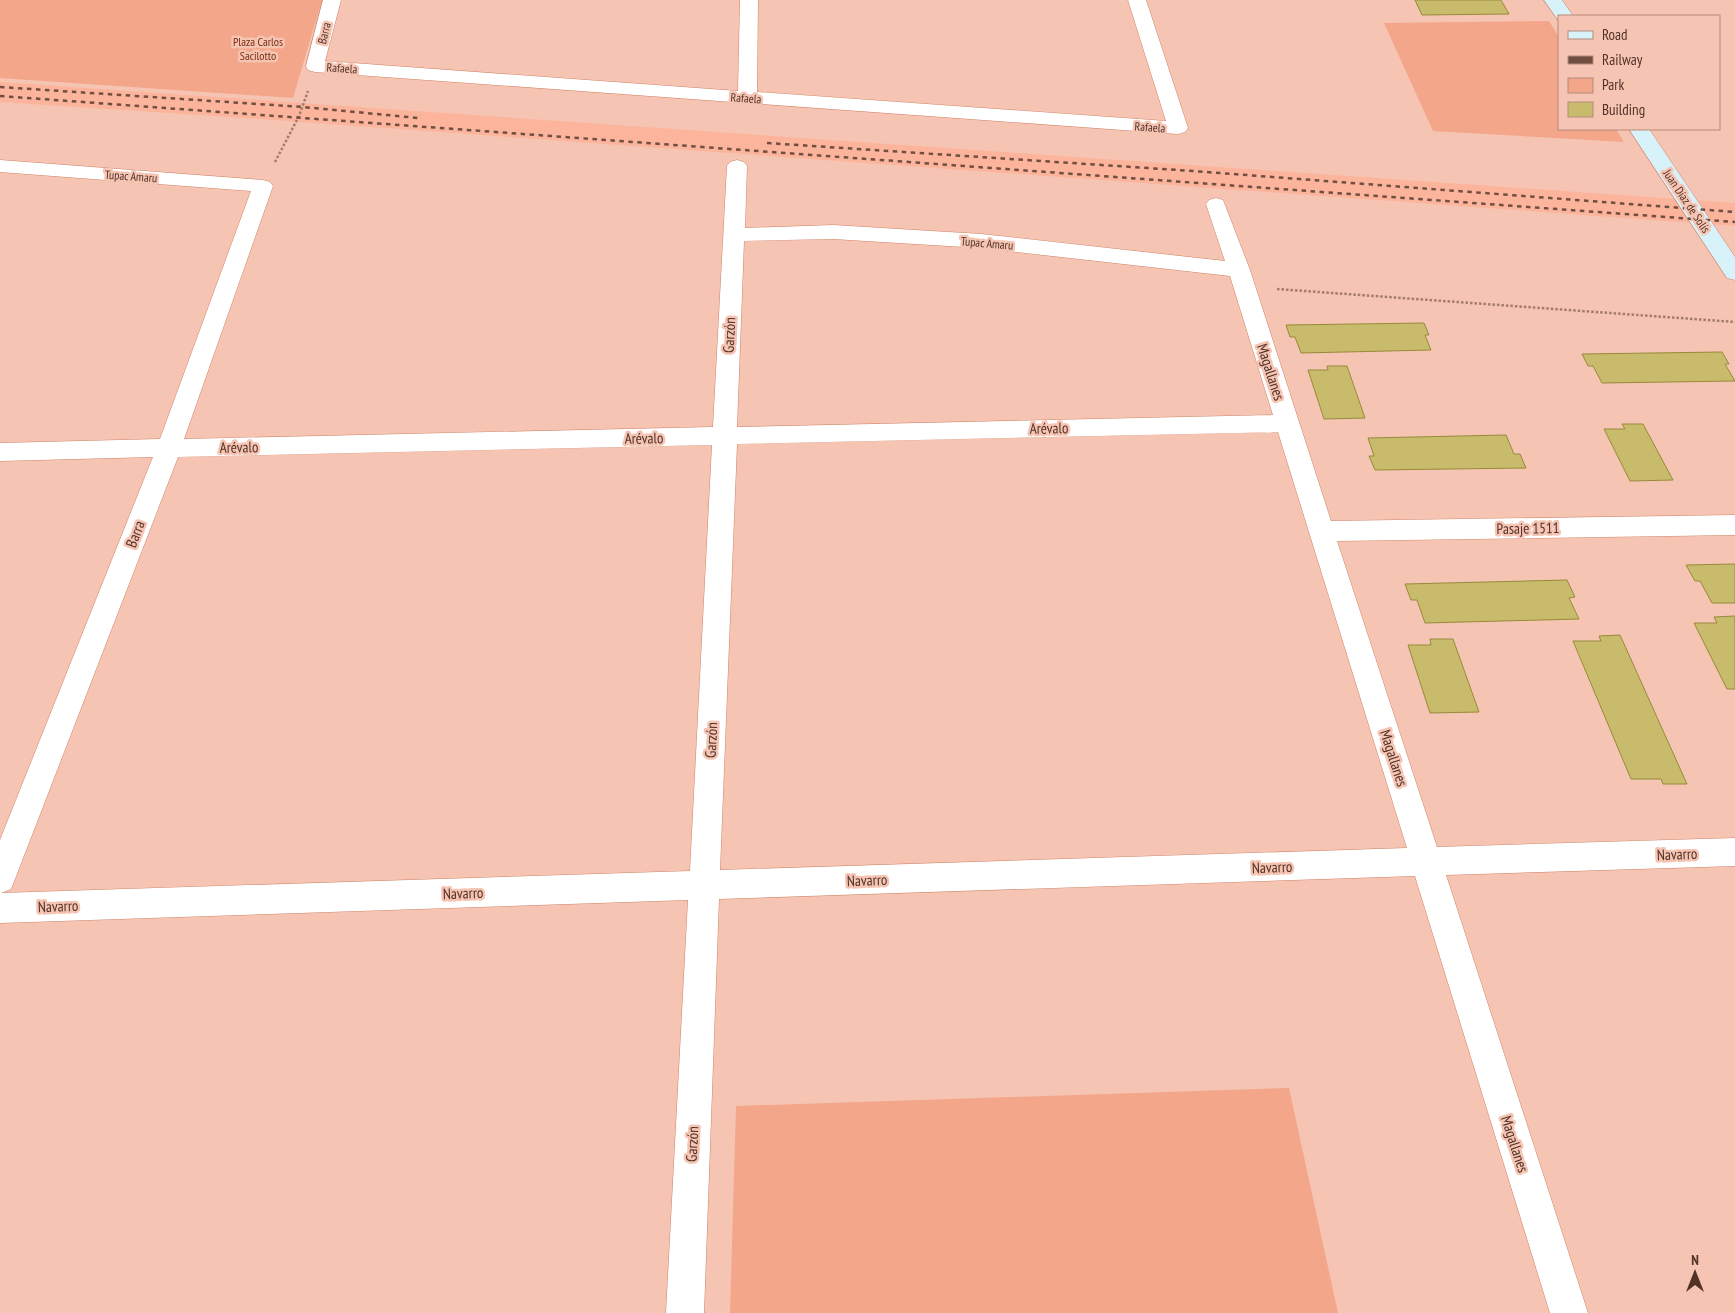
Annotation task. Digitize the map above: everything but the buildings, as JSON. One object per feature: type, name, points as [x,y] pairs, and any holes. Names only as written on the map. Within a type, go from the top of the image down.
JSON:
[{"type":"main road","points":[[1554,0],[1563,15]]},
{"type":"main road","name":"Juan Díaz de Solís","points":[[1640,130],[1735,273]]},
{"type":"street","name":"Barra","points":[[315,66],[332,0]]},
{"type":"street","points":[[747,98],[750,0]]},
{"type":"street","name":"Rafaela","points":[[315,66],[1178,128],[1137,0]]},
{"type":"street","name":"Tupac Amaru","points":[[0,166],[263,186]]},
{"type":"street","name":"Garzón","points":[[684,1313],[737,166]]},
{"type":"street","name":"Barra","points":[[0,879],[169,448],[263,186]]},
{"type":"street","name":"Magallanes","points":[[1216,204],[1242,278],[1569,1313]]},
{"type":"street","name":"Tupac Amaru","points":[[734,235],[833,232],[981,241],[1242,278]]},
{"type":"street","name":"Arévalo","points":[[0,452],[1288,423]]},
{"type":"street","name":"Pasaje 1511","points":[[1322,531],[1735,525]]},
{"type":"street","name":"Navarro","points":[[0,908],[1735,852]]},
{"type":"path","points":[[263,186],[303,107]]},
{"type":"path","points":[[1242,278],[1735,322]]},
{"type":"shaded area","points":[[0,82],[1735,203],[1735,226],[274,120],[0,102]]},
{"type":"green space","name":"Plaza Carlos Sacilotto","points":[[0,0],[322,0],[293,98],[0,78]]},
{"type":"green space","points":[[1549,21],[1558,35],[1558,130],[1617,130],[1624,142],[1433,131],[1384,23]]},
{"type":"green space","points":[[1289,1088],[1338,1313],[730,1313],[736,1106]]},
{"type":"railway","points":[[0,87],[303,107],[418,118]]},
{"type":"railway","points":[[0,96],[1735,222]]},
{"type":"railway","points":[[767,143],[1193,171],[1735,212]]}]
